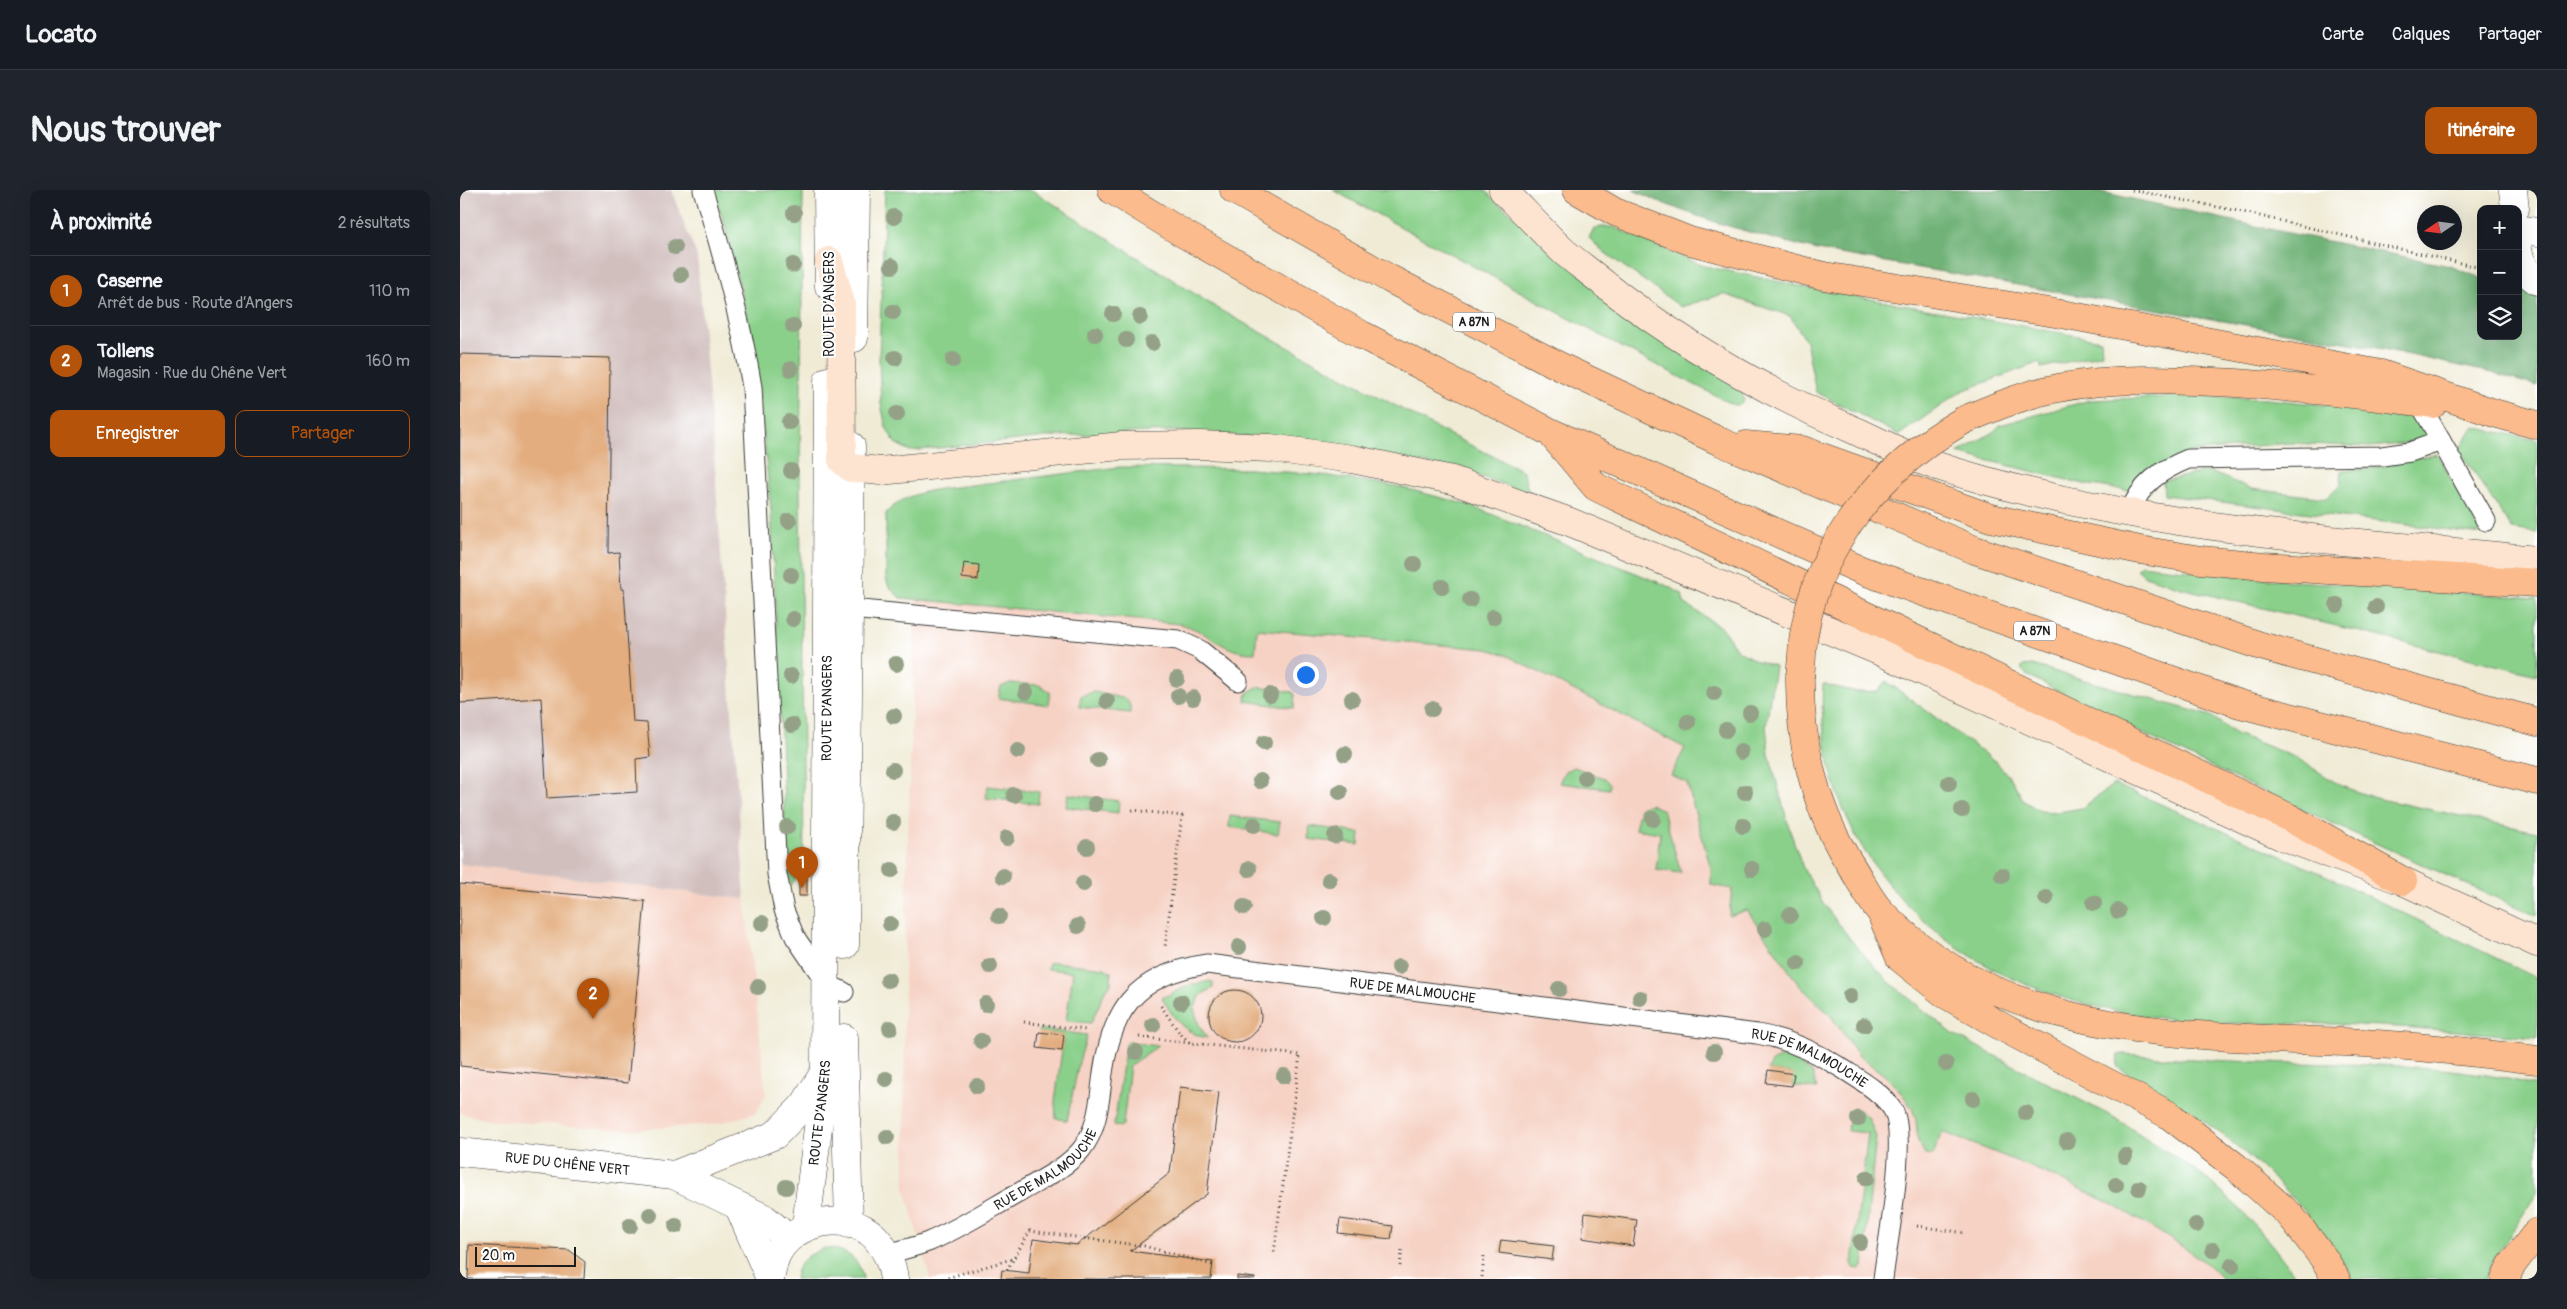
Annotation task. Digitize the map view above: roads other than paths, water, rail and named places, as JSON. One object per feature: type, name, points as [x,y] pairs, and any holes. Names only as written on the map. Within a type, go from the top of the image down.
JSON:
[{"type":"highway","name":"A 87N","points":[[1112,190],[1362,335],[1550,432],[1861,570],[2240,704],[2537,781]]},
{"type":"highway","name":"A 87N","points":[[1234,190],[1390,279],[1565,369],[1721,442],[1975,550],[2262,646],[2537,722]]},
{"type":"highway","points":[[1577,190],[1615,212],[1690,241],[1824,276],[2067,315],[2381,374],[2494,413],[2537,425]]},
{"type":"highway","points":[[2336,1279],[2325,1260],[2292,1216],[2236,1167],[2169,1115],[2004,1028],[1945,994],[1900,958],[1880,912],[1842,852],[1822,807],[1811,776],[1800,701],[1804,633],[1812,600],[1824,568],[1840,538],[1859,509],[1881,482],[1906,458],[1934,438],[1964,420],[2024,396],[2088,382],[2192,380],[2313,388],[2494,413]]},
{"type":"highway","points":[[1550,432],[1596,487],[2288,817],[2403,881]]},
{"type":"highway","points":[[1721,442],[1802,450],[1991,518],[2166,554],[2201,560],[2264,566],[2537,582]]},
{"type":"highway","points":[[1880,912],[1920,946],[1953,970],[1997,993],[2028,1005],[2068,1016],[2144,1030],[2212,1036],[2440,1047],[2537,1060]]},
{"type":"highway","points":[[2505,1279],[2511,1266],[2537,1232]]},
{"type":"main road","points":[[1503,190],[1565,252],[1645,315],[1716,360],[1819,415],[1931,464],[1992,482],[2130,512],[2270,534],[2537,560]]},
{"type":"main road","points":[[829,262],[841,303],[842,460],[851,468],[880,471],[1121,446],[1200,445],[1270,448],[1352,459],[1452,480],[1570,522],[1870,648],[2281,836],[2403,881],[2537,942]]},
{"type":"street","name":"ROUTE D’ANGERS","points":[[828,190],[838,680],[836,988],[849,1224]]},
{"type":"street","name":"ROUTE D’ANGERS","points":[[838,680],[851,609],[851,468],[856,190]]},
{"type":"street","points":[[2513,190],[2515,205]]},
{"type":"street","points":[[2522,230],[2537,232]]},
{"type":"street","points":[[2522,264],[2528,274],[2537,281]]},
{"type":"street","name":"ROUTE D’ANGERS","points":[[797,1232],[825,1071],[836,988]]},
{"type":"street","name":"RUE DU CHÊNE VERT","points":[[674,1175],[776,1135],[804,1105],[825,1071]]},
{"type":"street","name":"RUE DU CHÊNE VERT","points":[[460,1152],[674,1175],[739,1207],[797,1232]]},
{"type":"street","points":[[739,1207],[770,1279]]},
{"type":"street","points":[[770,1279],[776,1256],[797,1232],[834,1221],[862,1228],[875,1237],[891,1267]]},
{"type":"lane","points":[[703,190],[723,257],[746,350],[752,387],[777,874],[784,910],[795,937],[836,988]]},
{"type":"lane","points":[[2419,402],[2486,521]]},
{"type":"lane","points":[[2130,512],[2135,499],[2148,481],[2167,468],[2188,459],[2382,456],[2410,452],[2440,441]]},
{"type":"lane","points":[[851,609],[1178,640],[1200,650],[1238,681]]},
{"type":"lane","name":"RUE DE MALMOUCHE","points":[[891,1267],[927,1242],[966,1223],[1049,1174],[1080,1151],[1090,1136],[1097,1115],[1106,1050],[1118,1018],[1134,995],[1161,976],[1192,966],[1220,964],[1757,1034],[1796,1043],[1840,1067],[1870,1088],[1886,1102],[1896,1118],[1899,1144],[1883,1279]]},
{"type":"place","name":"Caserne","points":[[802,888]]},
{"type":"place","name":"Tollens","points":[[593,1019]]}]
